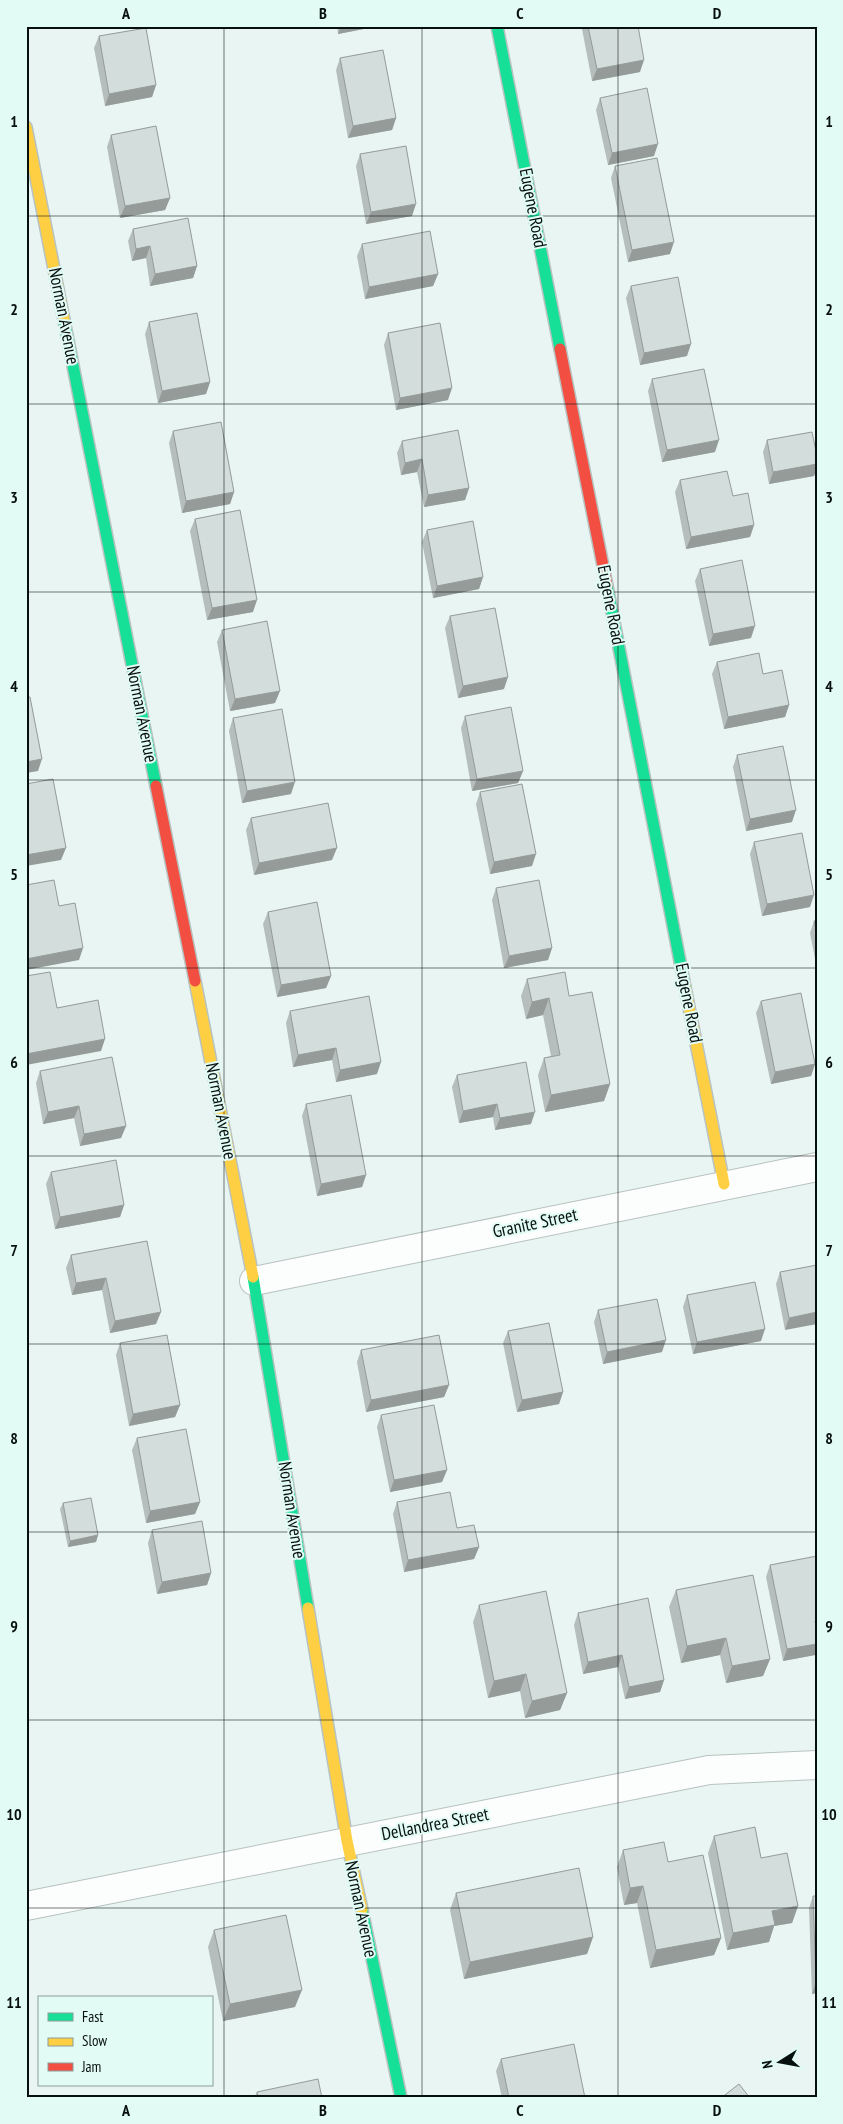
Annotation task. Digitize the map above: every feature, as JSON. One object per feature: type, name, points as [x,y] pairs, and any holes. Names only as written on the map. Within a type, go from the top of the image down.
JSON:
[{"type":"street","name":"Eugene Road","points":[[497,26],[724,1184]]},
{"type":"street","name":"Norman Avenue","points":[[26,127],[254,1281],[347,1841],[401,2098]]},
{"type":"street","name":"Granite Street","points":[[254,1281],[724,1184],[817,1167]]},
{"type":"street","name":"Dellandrea Street","points":[[26,1906],[709,1770],[817,1765]]},
{"type":"building","points":[[588,26],[638,26],[644,60],[597,69]]},
{"type":"building","points":[[146,28],[156,85],[109,94],[99,36]]},
{"type":"building","points":[[383,50],[396,118],[353,126],[340,58]]},
{"type":"building","points":[[647,88],[658,144],[612,153],[600,98]]},
{"type":"building","points":[[156,126],[170,198],[125,206],[111,135]]},
{"type":"building","points":[[406,146],[416,204],[371,212],[360,154]]},
{"type":"building","points":[[657,158],[674,242],[632,250],[615,166]]},
{"type":"building","points":[[188,218],[197,266],[155,274],[150,246],[136,249],[133,229]]},
{"type":"building","points":[[430,231],[438,274],[369,287],[362,244]]},
{"type":"building","points":[[678,277],[691,344],[644,353],[631,286]]},
{"type":"building","points":[[197,313],[210,382],[162,391],[149,322]]},
{"type":"building","points":[[440,323],[452,388],[400,398],[388,333]]},
{"type":"building","points":[[704,369],[719,440],[667,450],[652,379]]},
{"type":"building","points":[[221,422],[234,492],[186,501],[173,431]]},
{"type":"building","points":[[458,430],[469,488],[428,495],[422,459],[405,463],[402,441]]},
{"type":"building","points":[[812,432],[817,464],[773,472],[767,440]]},
{"type":"building","points":[[727,471],[733,496],[748,493],[754,525],[691,537],[680,480]]},
{"type":"building","points":[[240,510],[257,600],[212,608],[195,519]]},
{"type":"building","points":[[473,521],[483,577],[437,586],[427,530]]},
{"type":"building","points":[[742,560],[755,626],[713,634],[700,569]]},
{"type":"building","points":[[495,608],[508,677],[463,686],[450,616]]},
{"type":"building","points":[[267,621],[280,691],[235,699],[222,630]]},
{"type":"building","points":[[759,653],[763,674],[782,670],[789,705],[728,717],[717,662]]},
{"type":"building","points":[[26,697],[30,697],[42,759],[26,762]]},
{"type":"building","points":[[511,707],[523,771],[477,779],[465,716]]},
{"type":"building","points":[[282,709],[295,782],[247,791],[233,718]]},
{"type":"building","points":[[783,746],[796,810],[750,819],[737,755]]},
{"type":"building","points":[[53,779],[66,848],[26,855],[26,784]]},
{"type":"building","points":[[522,784],[536,854],[494,862],[480,792]]},
{"type":"building","points":[[328,803],[337,848],[259,863],[251,818]]},
{"type":"building","points":[[802,833],[814,895],[767,904],[754,842]]},
{"type":"building","points":[[54,880],[59,906],[75,903],[83,948],[26,959],[26,885]]},
{"type":"building","points":[[539,880],[552,948],[509,956],[496,888]]},
{"type":"building","points":[[317,902],[331,976],[281,985],[268,912]]},
{"type":"building","points":[[817,920],[817,934],[814,921]]},
{"type":"building","points":[[50,972],[57,1008],[98,1000],[105,1039],[26,1054],[26,976]]},
{"type":"building","points":[[565,972],[569,996],[592,992],[610,1084],[551,1095],[544,1058],[560,1055],[549,998],[532,1002],[527,979]]},
{"type":"building","points":[[801,993],[815,1064],[775,1072],[761,1001]]},
{"type":"building","points":[[369,996],[381,1062],[340,1070],[336,1048],[298,1055],[290,1011]]},
{"type":"building","points":[[112,1057],[126,1126],[84,1134],[79,1106],[48,1112],[40,1071]]},
{"type":"building","points":[[526,1062],[535,1112],[500,1118],[497,1104],[463,1111],[457,1075]]},
{"type":"building","points":[[351,1095],[366,1175],[321,1184],[306,1104]]},
{"type":"building","points":[[116,1160],[124,1205],[60,1217],[51,1172]]},
{"type":"building","points":[[147,1241],[161,1312],[115,1321],[106,1278],[76,1283],[71,1255]]},
{"type":"building","points":[[817,1265],[817,1312],[789,1318],[780,1272]]},
{"type":"building","points":[[755,1282],[765,1329],[697,1342],[687,1295]]},
{"type":"building","points":[[657,1299],[666,1340],[607,1352],[598,1310]]},
{"type":"building","points":[[549,1323],[563,1392],[522,1400],[508,1331]]},
{"type":"building","points":[[167,1335],[180,1405],[133,1414],[120,1343]]},
{"type":"building","points":[[439,1335],[449,1385],[371,1400],[361,1350]]},
{"type":"building","points":[[434,1405],[447,1470],[394,1480],[381,1415]]},
{"type":"building","points":[[186,1429],[200,1502],[150,1511],[137,1438]]},
{"type":"building","points":[[450,1492],[457,1528],[474,1525],[479,1547],[408,1560],[397,1502]]},
{"type":"building","points":[[91,1498],[98,1535],[70,1541],[63,1503]]},
{"type":"building","points":[[202,1521],[211,1573],[162,1582],[152,1530]]},
{"type":"building","points":[[817,1556],[817,1621],[815,1621],[817,1644],[787,1649],[770,1565]]},
{"type":"building","points":[[753,1575],[770,1659],[732,1666],[726,1638],[687,1646],[676,1590]]},
{"type":"building","points":[[546,1591],[567,1693],[532,1701],[526,1674],[494,1681],[479,1605]]},
{"type":"building","points":[[648,1598],[664,1680],[629,1687],[622,1655],[588,1662],[578,1613]]},
{"type":"building","points":[[755,1827],[761,1858],[787,1853],[798,1906],[772,1911],[775,1925],[733,1933],[714,1836]]},
{"type":"building","points":[[664,1842],[668,1862],[703,1855],[721,1938],[656,1950],[643,1886],[630,1888],[623,1850]]},
{"type":"building","points":[[579,1868],[593,1937],[470,1962],[456,1893]]},
{"type":"building","points":[[813,1896],[817,1896],[817,1982],[816,1982]]},
{"type":"building","points":[[286,1915],[302,1990],[230,2004],[214,1930]]},
{"type":"building","points":[[574,2044],[585,2098],[509,2098],[501,2059]]},
{"type":"building","points":[[318,2079],[322,2098],[258,2098],[257,2092]]},
{"type":"building","points":[[739,2084],[750,2098],[721,2098]]},
{"type":"traffic: fast","points":[[497,26],[560,349]]},
{"type":"traffic: fast","points":[[64,320],[156,786]]},
{"type":"traffic: fast","points":[[607,586],[685,987]]},
{"type":"traffic: fast","points":[[253,1277],[308,1608]]},
{"type":"traffic: fast","points":[[362,1910],[401,2098]]},
{"type":"traffic: slow","points":[[26,127],[64,320]]},
{"type":"traffic: slow","points":[[195,981],[253,1277]]},
{"type":"traffic: slow","points":[[685,987],[724,1184]]},
{"type":"traffic: slow","points":[[308,1608],[347,1841],[362,1910]]},
{"type":"traffic: jam","points":[[560,349],[607,586]]},
{"type":"traffic: jam","points":[[156,786],[195,981]]}]
